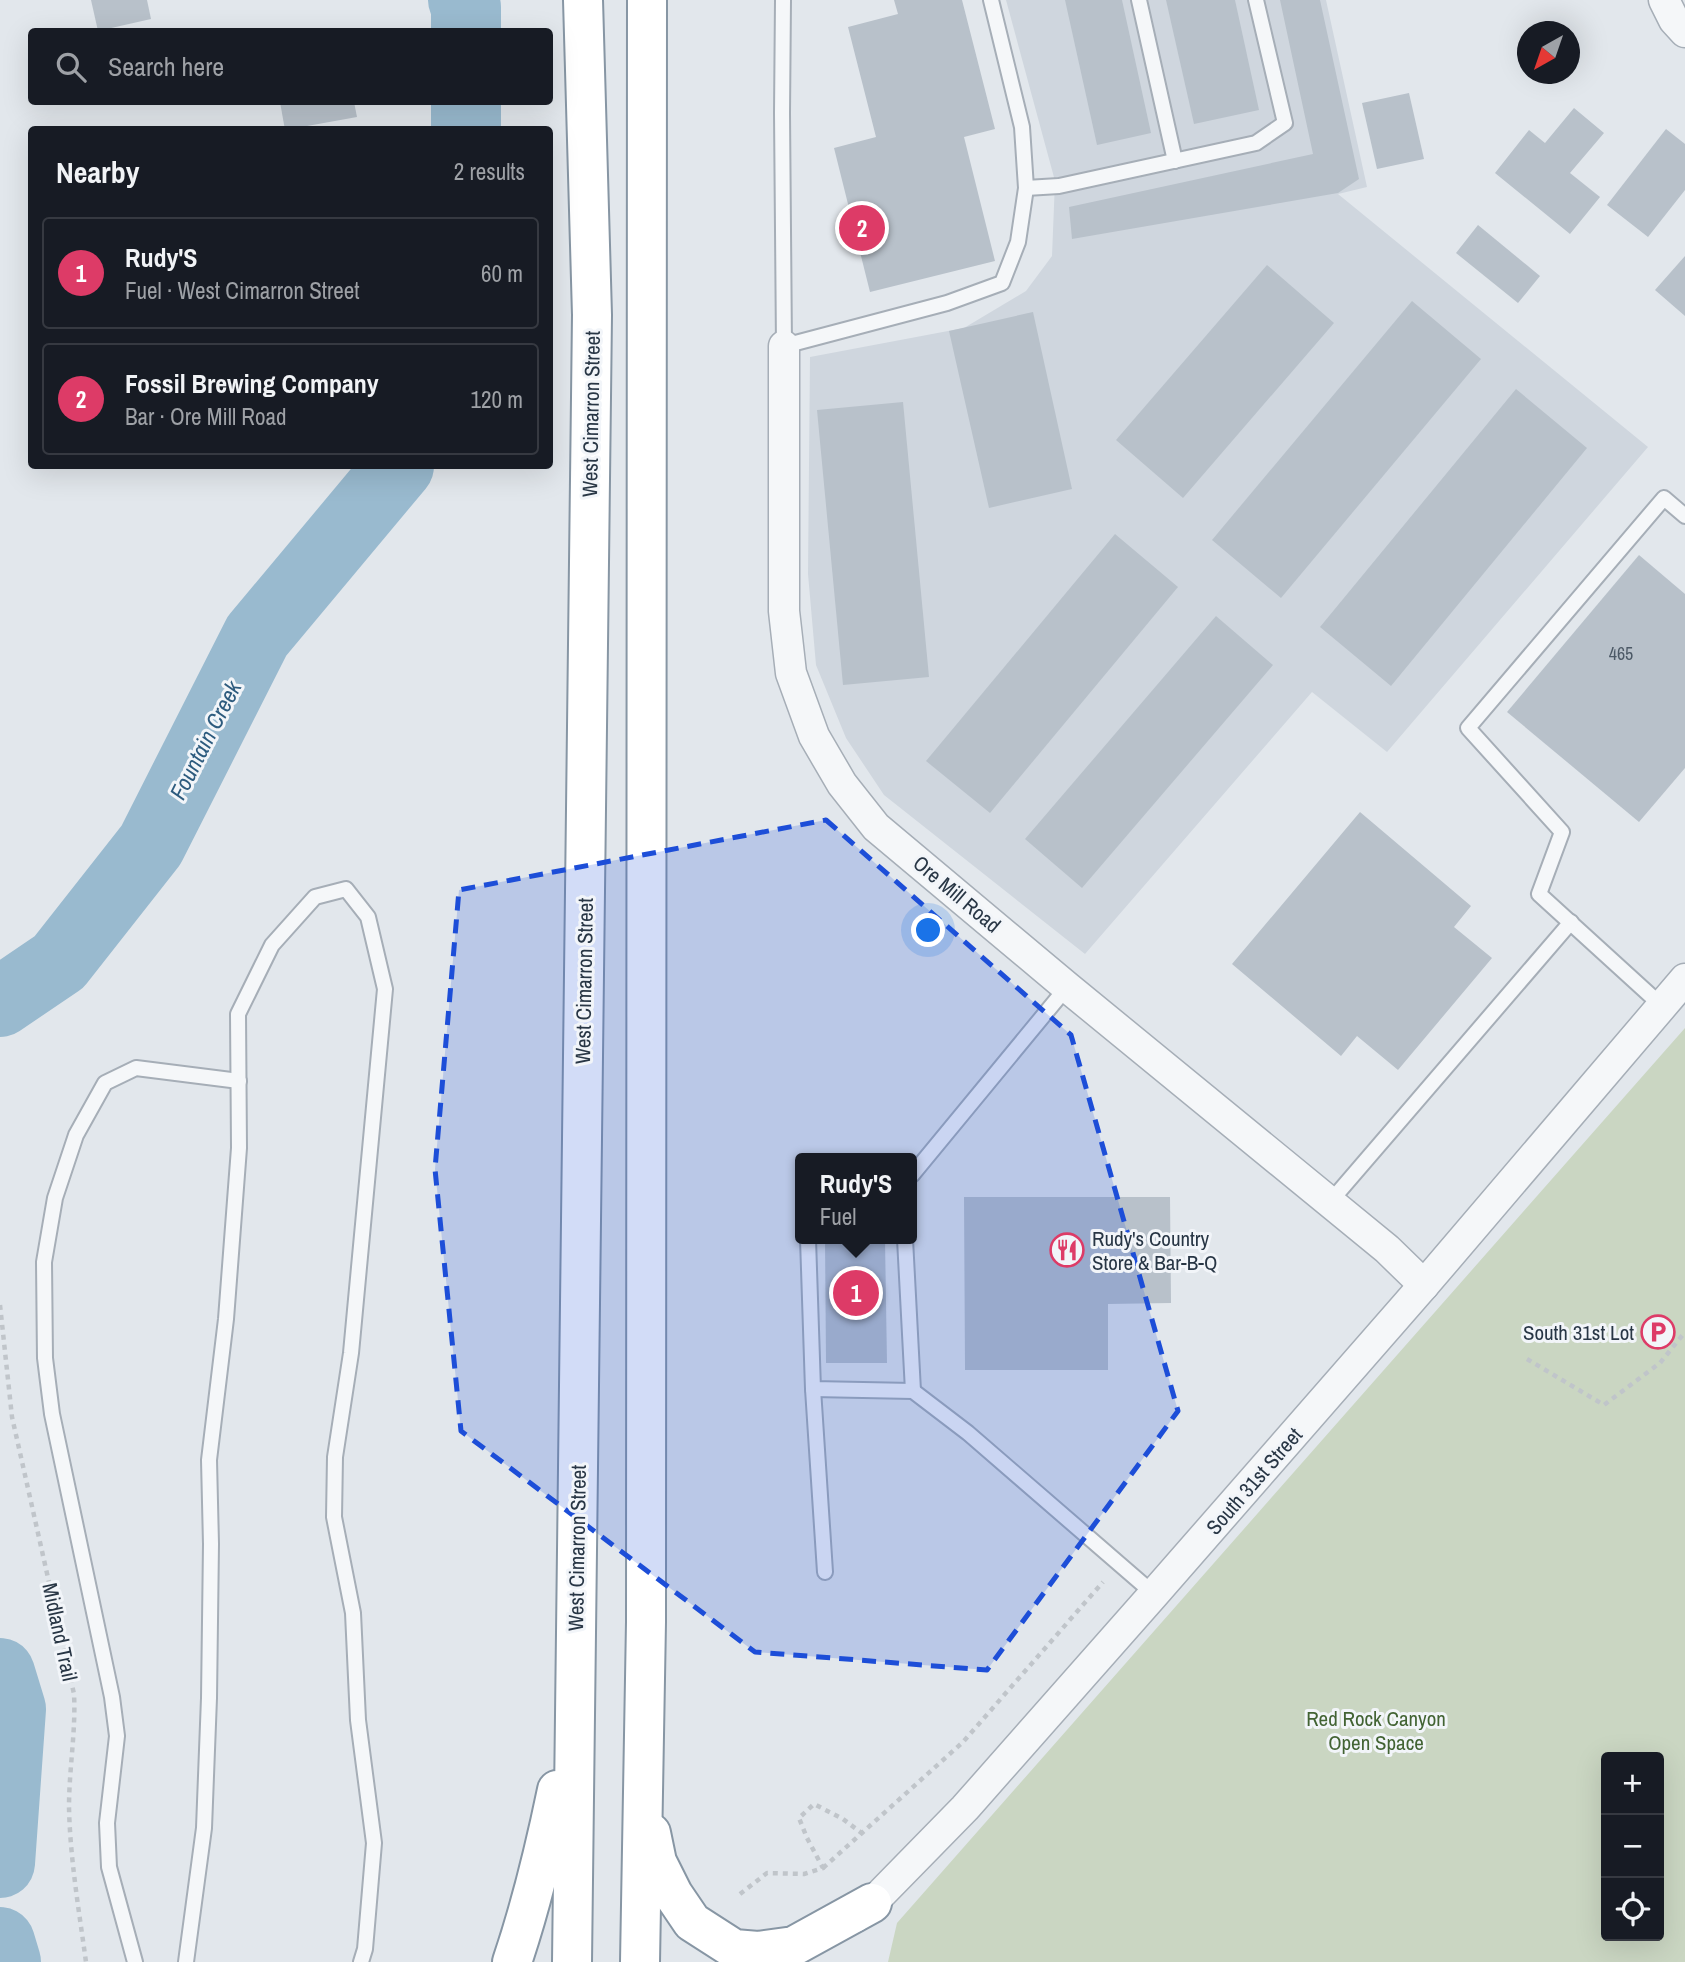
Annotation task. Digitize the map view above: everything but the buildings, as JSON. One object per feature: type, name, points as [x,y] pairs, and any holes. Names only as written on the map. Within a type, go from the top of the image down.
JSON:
[{"type":"highway","name":"West Cimarron Street","points":[[572,1962],[592,315],[583,0]]},
{"type":"highway","points":[[640,1962],[646,1622],[647,0]]},
{"type":"highway","points":[[512,1962],[546,1845],[575,1702]]},
{"type":"highway","points":[[642,1783],[657,1862],[673,1894],[692,1922],[733,1949],[758,1951],[794,1946],[872,1903]]},
{"type":"street","points":[[1664,0],[1674,20],[1685,32]]},
{"type":"street","name":"Ore Mill Road","points":[[784,346],[784,611],[791,673],[814,736],[842,784],[876,827],[1387,1249],[1424,1285]]},
{"type":"street","name":"South 31st Street","points":[[801,1962],[872,1903],[965,1808],[1424,1285],[1685,979]]},
{"type":"lane","points":[[783,0],[784,346],[947,303],[1002,283],[1018,242],[1026,188],[1022,127],[991,0]]},
{"type":"lane","points":[[1139,0],[1175,161]]},
{"type":"lane","points":[[1026,188],[1059,186],[1256,144],[1285,123],[1256,0]]},
{"type":"lane","points":[[1662,1006],[1538,894],[1562,832],[1468,728],[1664,498],[1685,516]]},
{"type":"lane","points":[[186,1962],[204,1828],[211,1556],[209,1460],[226,1318],[239,1148],[237,1014],[272,946],[315,897],[346,889],[368,917],[385,989],[351,1353],[335,1457],[334,1517],[353,1613],[358,1720],[374,1843],[365,1949],[361,1962]]},
{"type":"lane","points":[[1330,1202],[1571,922]]},
{"type":"lane","points":[[917,1169],[1068,987]]},
{"type":"lane","points":[[135,1962],[109,1867],[107,1823],[117,1736],[112,1697],[52,1414],[45,1358],[44,1262],[55,1198],[76,1135],[105,1083],[136,1068],[239,1081]]},
{"type":"lane","points":[[808,1244],[813,1388],[825,1572]]},
{"type":"lane","points":[[905,1244],[914,1391]]},
{"type":"lane","points":[[813,1388],[914,1391],[968,1433],[1154,1594]]},
{"type":"path","name":"Midland Trail","points":[[0,1305],[12,1417],[74,1694],[69,1808],[76,1895],[86,1962]]},
{"type":"path","points":[[1527,1359],[1604,1405],[1660,1363],[1685,1332]]},
{"type":"path","points":[[740,1894],[766,1873],[804,1874],[823,1868],[863,1834],[962,1742],[1105,1581]]},
{"type":"path","points":[[823,1868],[799,1818],[814,1804],[843,1819],[863,1834]]},
{"type":"highlighted area","points":[[826,820],[1071,1035],[1178,1411],[987,1670],[755,1652],[461,1431],[435,1169],[459,890]]},
{"type":"shaded area","points":[[1006,0],[1326,0],[1367,187],[1338,194],[1648,447],[1387,752],[1312,692],[1085,954],[884,795],[846,738],[816,665],[808,574],[810,357],[964,328],[1026,291],[1052,256],[1055,181]]},
{"type":"green space","name":"Red Rock Canyon Open Space","points":[[1685,1028],[1685,1962],[888,1962],[897,1923]]},
{"type":"waterway","name":"Fountain Creek","points":[[463,0],[466,7],[466,28]]},
{"type":"waterway","name":"Fountain Creek","points":[[466,105],[466,126]]},
{"type":"waterway","name":"Fountain Creek","points":[[0,1002],[59,962],[151,845],[257,636],[396,469]]},
{"type":"waterway","name":"Fountain Creek","points":[[0,1673],[11,1709],[0,1863]]},
{"type":"waterway","name":"Fountain Creek","points":[[0,1942],[6,1962]]},
{"type":"place","name":"Fossil Brewing Company","points":[[862,228]]},
{"type":"place","name":"Rudy's Country Store & Bar-B-Q","points":[[1067,1250]]},
{"type":"place","name":"Rudy'S","points":[[856,1293]]},
{"type":"place","name":"South 31st Lot","points":[[1658,1332]]}]
